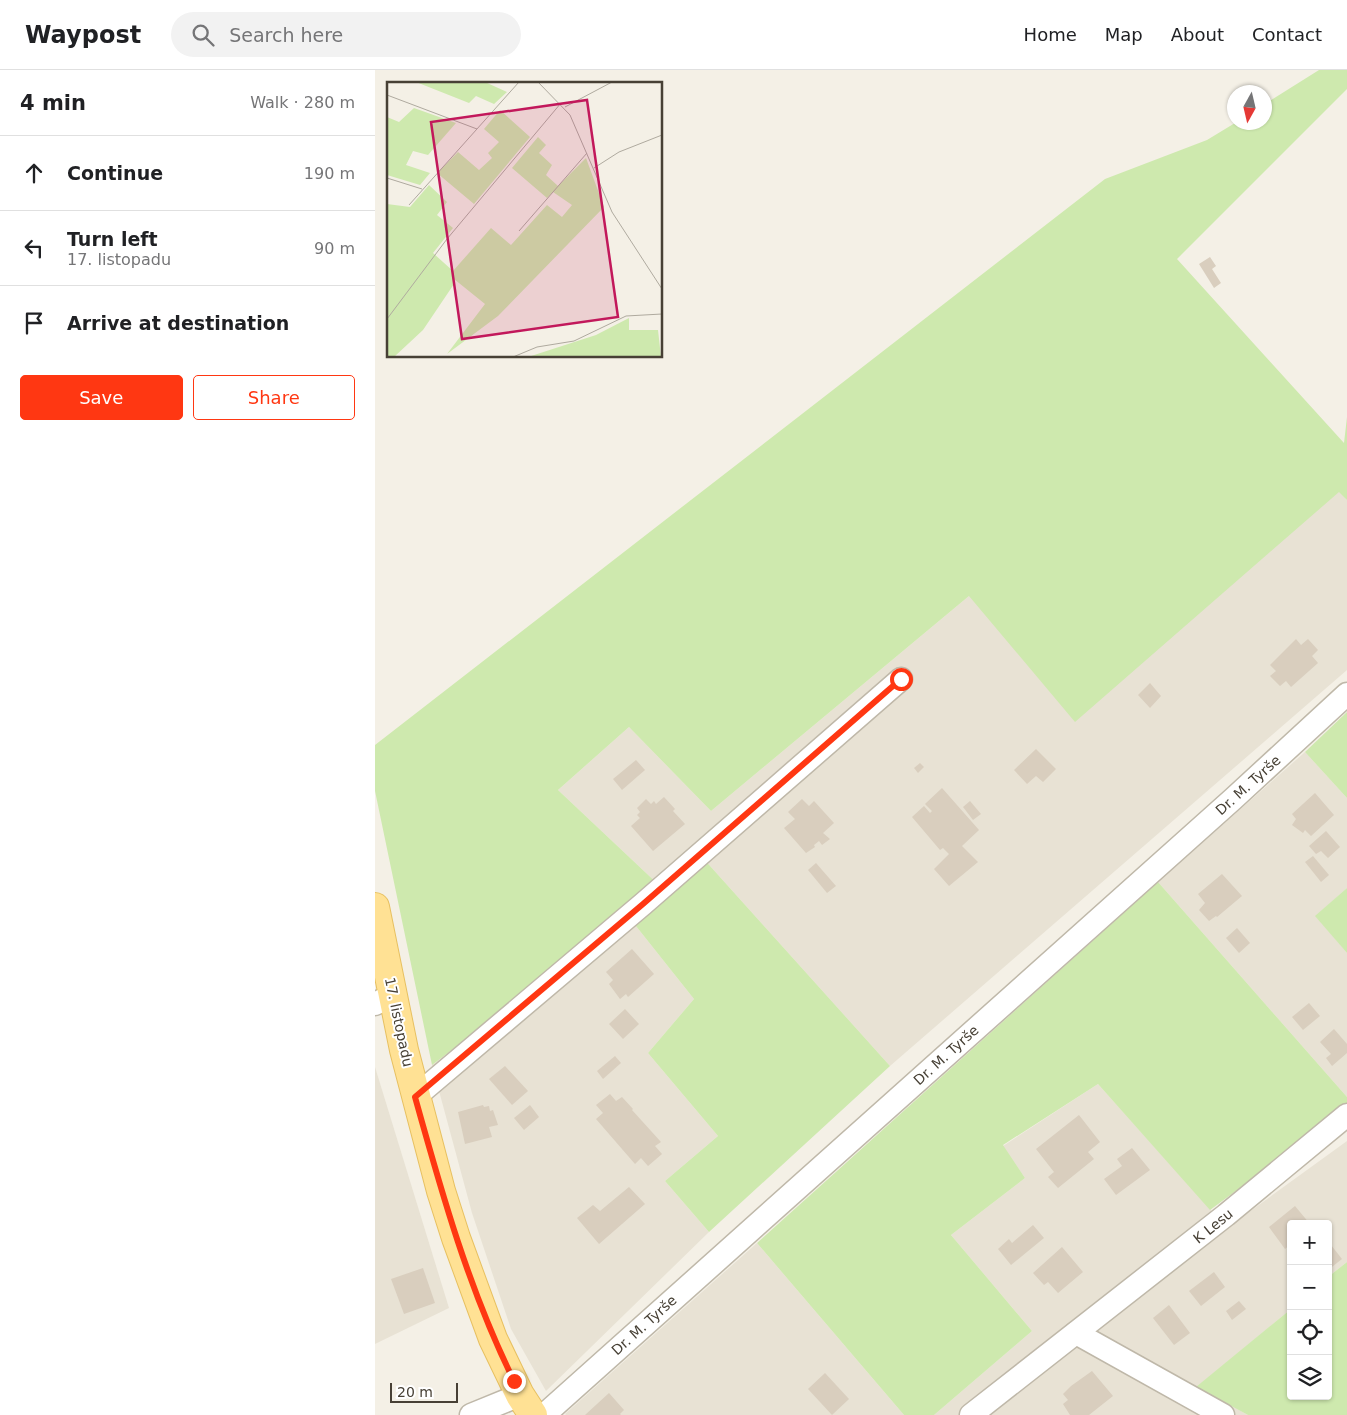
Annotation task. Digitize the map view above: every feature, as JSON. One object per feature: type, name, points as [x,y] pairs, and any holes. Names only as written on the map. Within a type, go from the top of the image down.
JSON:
[{"type":"main road","name":"17. listopadu","points":[[375,907],[384,999],[404,1050],[441,1191],[493,1339],[527,1405]]},
{"type":"street","points":[[415,1097],[643,904],[901,679]]},
{"type":"street","name":"Dr. M. Tyrše","points":[[544,1415],[1347,694]]},
{"type":"street","name":"K Lesu","points":[[971,1415],[1226,1215],[1347,1115]]},
{"type":"street","points":[[1076,1333],[1223,1415]]},
{"type":"street","points":[[471,1415],[527,1405]]},
{"type":"shaded area","points":[[1340,491],[1347,500],[1347,670],[890,1066],[702,857],[662,888],[558,790],[629,727],[711,811],[969,596]]},
{"type":"shaded area","points":[[1305,752],[1347,798],[1347,888],[1316,916],[1347,953],[1347,1097],[1158,882]]},
{"type":"shaded area","points":[[628,916],[694,999],[648,1053],[718,1136],[665,1181],[709,1232],[546,1391],[511,1329],[472,1213],[432,1065]]},
{"type":"shaded area","points":[[375,1067],[449,1308],[375,1344]]},
{"type":"shaded area","points":[[1098,1084],[1227,1228],[1347,1141],[1347,1262],[1332,1274],[1332,1220],[1287,1220],[1287,1312],[1197,1387],[1248,1415],[934,1415],[1032,1331],[951,1235],[1025,1178],[1003,1146]]},
{"type":"shaded area","points":[[757,1243],[904,1415],[565,1414]]},
{"type":"green space","points":[[1319,70],[1347,70],[1347,89],[1177,259],[1344,443],[1347,417],[1347,500],[1339,492],[1075,722],[969,596],[711,811],[629,727],[558,790],[662,888],[702,857],[890,1066],[709,1232],[665,1181],[718,1136],[648,1053],[694,999],[628,916],[432,1065],[375,791],[375,745],[1105,179],[1207,140],[1227,128],[1227,130],[1272,130],[1272,100]]},
{"type":"green space","points":[[1347,712],[1347,798],[1305,752]]},
{"type":"green space","points":[[1158,882],[1347,1097],[1347,1109],[1210,1210],[1098,1084],[1003,1145],[1025,1178],[951,1235],[1032,1331],[934,1415],[904,1415],[757,1243]]},
{"type":"green space","points":[[1347,888],[1347,953],[1315,916]]},
{"type":"green space","points":[[1347,1262],[1347,1415],[1248,1415],[1196,1387],[1287,1312],[1287,1400],[1332,1400],[1332,1274]]},
{"type":"building","points":[[1210,257],[1216,266],[1212,269],[1221,283],[1214,288],[1199,264]]},
{"type":"building","points":[[1296,639],[1301,645],[1308,639],[1318,650],[1312,656],[1318,663],[1291,687],[1286,681],[1280,686],[1270,676],[1276,671],[1270,665]]},
{"type":"building","points":[[1150,683],[1161,696],[1150,708],[1138,695]]},
{"type":"building","points":[[1036,749],[1056,769],[1043,782],[1036,776],[1027,784],[1014,770]]},
{"type":"building","points":[[636,760],[645,770],[622,790],[613,779]]},
{"type":"building","points":[[920,763],[924,767],[918,773],[914,768]]},
{"type":"building","points":[[942,788],[979,830],[962,846],[978,862],[949,886],[934,869],[949,854],[943,848],[940,850],[912,817],[924,806],[930,813],[932,811],[925,804]]},
{"type":"building","points":[[1315,793],[1334,815],[1311,836],[1305,830],[1303,833],[1292,825],[1296,819],[1292,814]]},
{"type":"building","points":[[664,797],[685,824],[653,851],[631,826],[640,818],[637,815],[640,812],[637,808],[646,799],[651,804],[654,801],[656,804]]},
{"type":"building","points":[[802,799],[809,806],[814,801],[834,823],[823,833],[830,839],[822,845],[819,841],[814,845],[815,847],[806,853],[784,828],[795,819],[788,812]]},
{"type":"building","points":[[970,801],[981,814],[973,820],[963,807]]},
{"type":"building","points":[[1326,831],[1340,847],[1328,858],[1321,851],[1316,854],[1309,846]]},
{"type":"building","points":[[1313,856],[1329,875],[1321,882],[1305,862]]},
{"type":"building","points":[[816,863],[836,886],[827,893],[808,870]]},
{"type":"building","points":[[1222,874],[1242,896],[1217,917],[1209,921],[1199,910],[1205,903],[1198,894]]},
{"type":"building","points":[[1237,928],[1250,943],[1239,953],[1226,938]]},
{"type":"building","points":[[632,949],[654,974],[628,997],[626,994],[620,999],[609,984],[613,980],[606,972]]},
{"type":"building","points":[[1309,1003],[1320,1016],[1303,1030],[1292,1017]]},
{"type":"building","points":[[625,1009],[639,1024],[623,1039],[609,1024]]},
{"type":"building","points":[[1334,1029],[1347,1044],[1347,1053],[1332,1066],[1326,1058],[1331,1054],[1320,1042]]},
{"type":"building","points":[[615,1056],[621,1063],[603,1079],[597,1071]]},
{"type":"building","points":[[505,1066],[528,1091],[512,1105],[489,1079]]},
{"type":"building","points":[[610,1094],[616,1101],[622,1097],[661,1142],[655,1146],[662,1154],[648,1166],[641,1158],[635,1164],[596,1119],[603,1113],[596,1105]]},
{"type":"building","points":[[483,1105],[484,1107],[489,1106],[490,1111],[493,1110],[498,1125],[489,1127],[492,1137],[465,1144],[458,1112]]},
{"type":"building","points":[[530,1105],[539,1117],[524,1130],[514,1118]]},
{"type":"building","points":[[1079,1115],[1100,1142],[1088,1152],[1094,1159],[1058,1188],[1048,1177],[1054,1172],[1036,1149]]},
{"type":"building","points":[[1132,1148],[1150,1170],[1116,1195],[1104,1179],[1122,1166],[1117,1159]]},
{"type":"building","points":[[629,1187],[645,1204],[599,1244],[577,1218],[593,1205],[600,1211]]},
{"type":"building","points":[[1295,1206],[1307,1220],[1287,1220],[1287,1247],[1285,1249],[1269,1227]]},
{"type":"building","points":[[1033,1225],[1044,1238],[1011,1265],[998,1249],[1009,1239],[1012,1243]]},
{"type":"building","points":[[1332,1246],[1342,1259],[1332,1267]]},
{"type":"building","points":[[1062,1247],[1083,1272],[1058,1293],[1048,1282],[1044,1285],[1033,1273]]},
{"type":"building","points":[[423,1268],[435,1303],[404,1314],[391,1279]]},
{"type":"building","points":[[1214,1272],[1225,1287],[1201,1306],[1189,1291]]},
{"type":"building","points":[[1239,1301],[1246,1309],[1232,1320],[1226,1311]]},
{"type":"building","points":[[1169,1305],[1190,1333],[1174,1345],[1153,1318]]},
{"type":"building","points":[[1092,1371],[1113,1396],[1089,1415],[1070,1415],[1063,1404],[1068,1400],[1063,1394]]},
{"type":"building","points":[[825,1373],[849,1399],[832,1415],[808,1389]]},
{"type":"building","points":[[609,1393],[624,1410],[621,1415],[585,1415]]},
{"type":"route","points":[[514,1381],[493,1339],[456,1238],[415,1097],[643,904],[901,679]]}]
